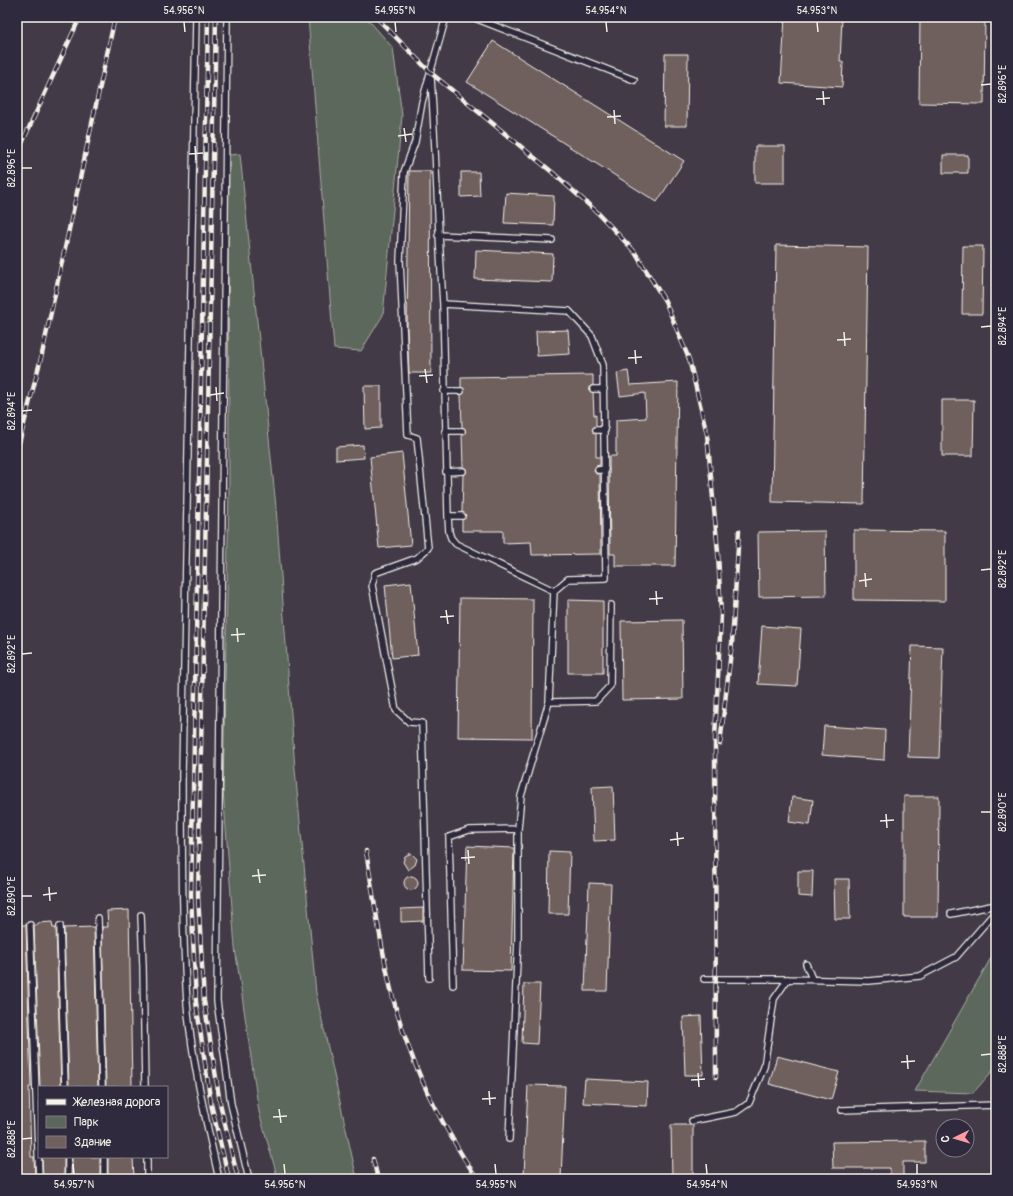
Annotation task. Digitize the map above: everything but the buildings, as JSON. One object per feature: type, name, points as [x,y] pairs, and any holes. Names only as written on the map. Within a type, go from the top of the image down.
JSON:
[{"type":"lane","points":[[196,17],[182,775],[182,895],[188,1004],[203,1108],[219,1179]]},
{"type":"lane","points":[[228,17],[217,1001],[231,1104],[249,1179]]},
{"type":"lane","points":[[429,978],[422,723],[409,722],[396,710],[372,585],[375,573],[417,558],[428,548],[417,438],[408,435],[400,261],[404,172],[415,142],[422,102],[446,17]]},
{"type":"lane","points":[[472,17],[634,80]]},
{"type":"lane","points":[[431,73],[437,171],[438,235],[443,304],[446,472],[449,532],[451,538],[456,544],[554,591]]},
{"type":"lane","points":[[438,235],[552,240]]},
{"type":"lane","points":[[443,304],[569,311],[592,336],[603,365],[606,578],[568,579],[554,591],[549,702],[521,796],[518,828],[518,938],[509,1138]]},
{"type":"lane","points":[[593,390],[604,389]]},
{"type":"lane","points":[[444,391],[461,391]]},
{"type":"lane","points":[[596,430],[604,430]]},
{"type":"lane","points":[[445,432],[462,431]]},
{"type":"lane","points":[[598,470],[605,469]]},
{"type":"lane","points":[[446,472],[463,471]]},
{"type":"lane","points":[[448,516],[462,516]]},
{"type":"lane","points":[[549,702],[596,701],[610,686],[610,605]]},
{"type":"lane","points":[[453,986],[449,837],[469,830],[518,828]]},
{"type":"lane","points":[[951,914],[996,905]]},
{"type":"lane","points":[[704,978],[869,981],[920,976],[956,957],[996,911]]},
{"type":"lane","points":[[141,915],[145,1086]]},
{"type":"lane","points":[[98,918],[102,1086]]},
{"type":"lane","points":[[30,925],[38,1179]]},
{"type":"lane","points":[[60,926],[65,1086]]},
{"type":"lane","points":[[806,964],[812,979]]},
{"type":"lane","points":[[692,1121],[736,1112],[749,1103],[764,1067],[774,999],[788,979]]},
{"type":"lane","points":[[842,1110],[996,1105]]},
{"type":"lane","points":[[68,1158],[68,1179]]},
{"type":"lane","points":[[104,1158],[104,1179]]},
{"type":"lane","points":[[147,1158],[147,1179]]},
{"type":"green space","points":[[308,17],[366,17],[393,48],[402,116],[383,315],[361,351],[334,349]]},
{"type":"green space","points":[[240,154],[276,507],[295,769],[316,993],[357,1179],[278,1179],[259,1112],[235,948],[223,789],[229,492],[228,155]]},
{"type":"green space","points":[[996,949],[996,1067],[973,1093],[915,1091]]},
{"type":"railway","points":[[17,154],[80,17]]},
{"type":"railway","points":[[17,451],[42,354],[115,17]]},
{"type":"railway","points":[[208,17],[191,895],[196,1002],[211,1104],[229,1179]]},
{"type":"railway","points":[[216,17],[198,895],[204,1001],[220,1103],[238,1179]]},
{"type":"railway","points":[[376,17],[431,73],[552,172],[598,213],[634,251],[665,301],[689,359],[707,434],[718,552],[721,615],[715,738],[716,1077]]},
{"type":"railway","points":[[720,744],[732,643],[739,531]]},
{"type":"railway","points":[[366,851],[385,962],[393,998],[404,1034],[425,1087],[434,1105],[461,1154],[478,1179]]},
{"type":"railway","points":[[373,1159],[378,1179]]}]
